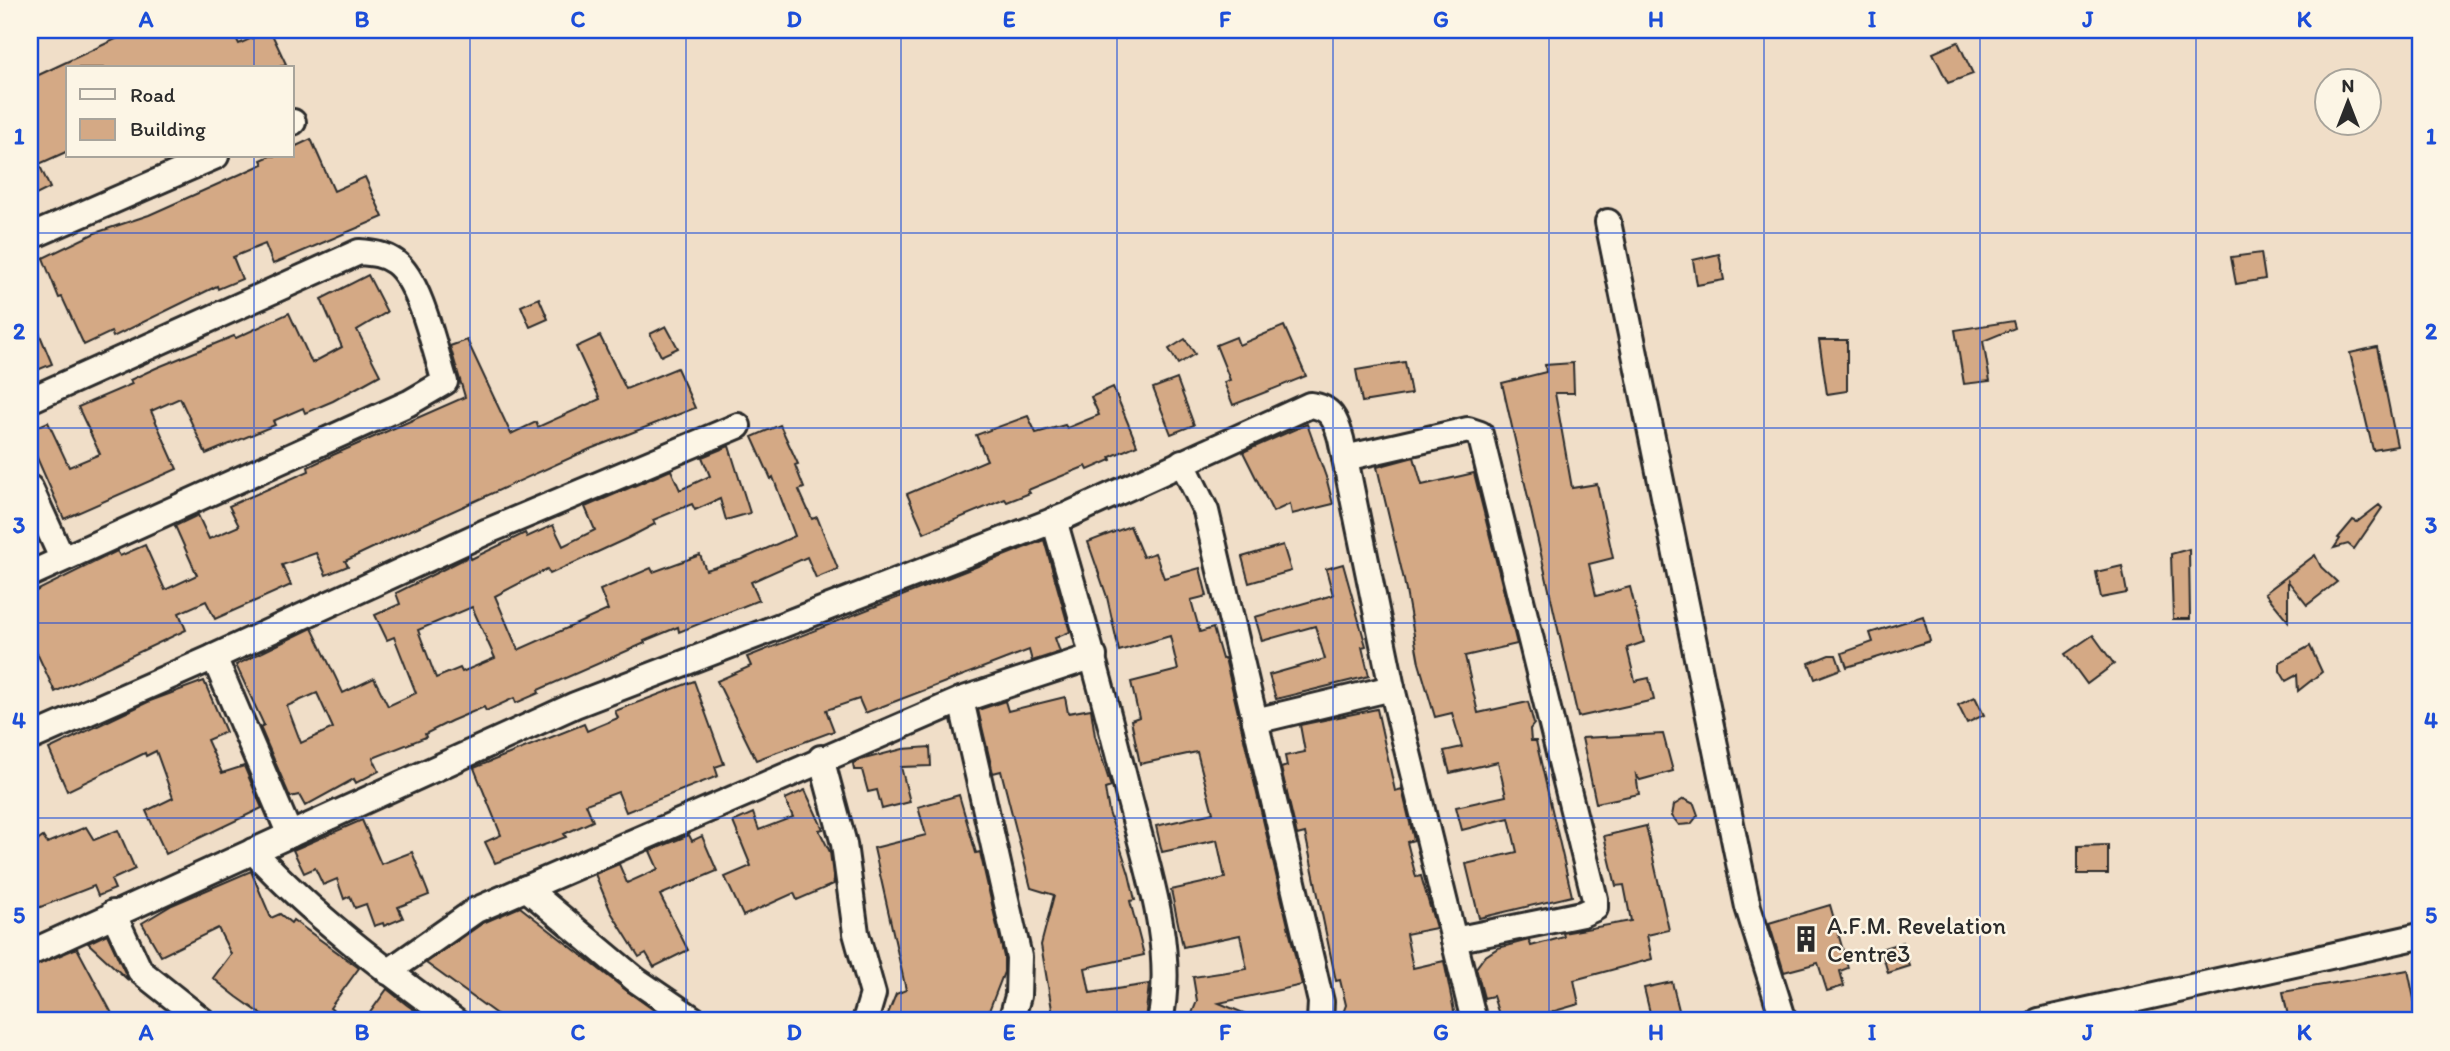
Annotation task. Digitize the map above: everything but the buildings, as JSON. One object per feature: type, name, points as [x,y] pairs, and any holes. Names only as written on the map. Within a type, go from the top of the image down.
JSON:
[{"type":"street","points":[[30,237],[211,158]]},
{"type":"street","points":[[1608,222],[1748,907],[1784,1021]]},
{"type":"street","points":[[30,400],[359,252],[382,255],[398,264],[414,287],[445,382],[409,403],[30,574]]},
{"type":"street","points":[[30,953],[575,705],[1054,520],[1310,405],[1320,406],[1336,421],[1392,688],[1474,1021]]},
{"type":"street","points":[[30,738],[488,531],[738,426]]},
{"type":"street","points":[[1345,458],[1468,430],[1480,434],[1595,899],[1595,908],[1582,914],[1454,940]]},
{"type":"street","points":[[1182,462],[1206,512],[1321,1002],[1320,1021]]},
{"type":"street","points":[[30,488],[62,558]]},
{"type":"street","points":[[1054,520],[1094,656],[1156,904],[1164,981],[1160,1021]]},
{"type":"street","points":[[388,972],[457,922],[526,888],[821,758],[961,700],[1094,656]]},
{"type":"street","points":[[214,657],[290,835]]},
{"type":"street","points":[[1255,721],[1392,688]]},
{"type":"street","points":[[961,700],[1019,957],[1017,996],[1011,1021]]},
{"type":"street","points":[[821,758],[844,844],[856,933],[873,994],[865,1021]]},
{"type":"street","points":[[253,851],[283,884],[388,972],[455,1021]]},
{"type":"street","points":[[526,888],[636,980],[696,1021]]},
{"type":"street","points":[[113,913],[140,971],[195,1019]]},
{"type":"street","points":[[2039,1021],[2420,936]]},
{"type":"place","name":"A.F.M. Revelation Centre3","points":[[1806,939]]}]
